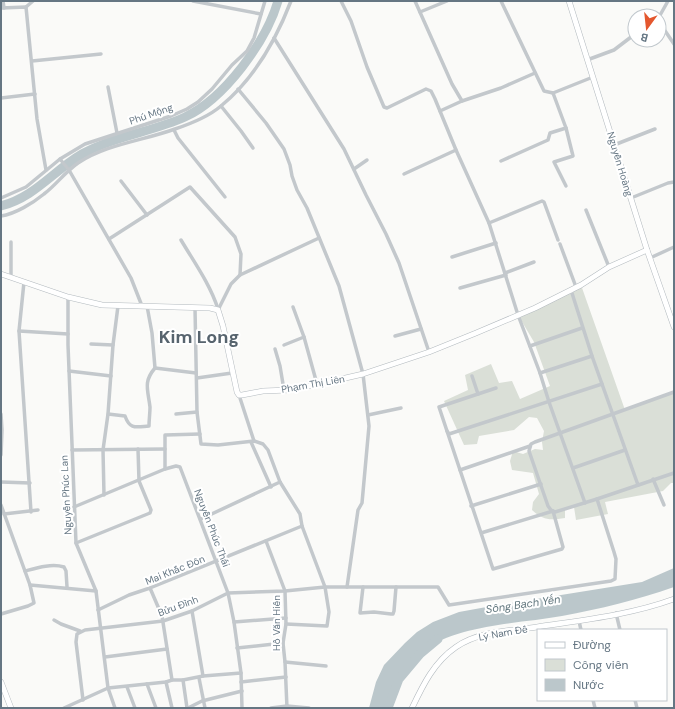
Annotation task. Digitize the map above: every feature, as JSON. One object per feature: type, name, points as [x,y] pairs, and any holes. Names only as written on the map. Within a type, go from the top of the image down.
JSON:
[{"type":"street","points":[[4,1],[2,8],[26,7],[33,1]]},
{"type":"street","points":[[193,1],[261,14]]},
{"type":"street","name":"Phú Mộng","points":[[1,197],[26,188],[46,170],[85,144],[171,116],[188,109],[198,102],[247,51],[254,38],[266,1]]},
{"type":"street","points":[[1,216],[26,206],[44,194],[68,169],[97,153],[126,143],[174,130],[201,118],[221,106],[253,72],[274,38],[291,1]]},
{"type":"street","points":[[341,1],[351,20],[382,105],[387,108],[426,89],[431,91],[489,223],[518,315],[540,373],[585,503]]},
{"type":"street","points":[[415,1],[452,84],[462,101]]},
{"type":"street","points":[[420,12],[447,1]]},
{"type":"street","points":[[501,1],[544,91],[553,92],[593,77]]},
{"type":"street","name":"Nguyễn Hoàng","points":[[569,1],[647,250],[674,327]]},
{"type":"street","points":[[26,7],[37,119],[46,170]]},
{"type":"street","points":[[667,34],[674,44]]},
{"type":"street","points":[[274,38],[344,149],[354,169],[392,248],[429,352]]},
{"type":"street","points":[[588,60],[614,50],[627,40]]},
{"type":"street","points":[[32,61],[101,54]]},
{"type":"street","points":[[440,111],[462,101],[501,88],[535,73]]},
{"type":"street","points":[[108,87],[117,133]]},
{"type":"street","points":[[238,89],[266,123],[284,149],[297,190],[307,208],[339,286],[363,374],[369,426],[362,503],[358,510],[347,586]]},
{"type":"street","points":[[553,92],[566,128],[573,156],[554,162],[566,186]]},
{"type":"street","points":[[1,98],[35,94]]},
{"type":"street","points":[[221,106],[253,148]]},
{"type":"street","points":[[501,161],[548,140],[550,133],[566,128]]},
{"type":"street","points":[[614,145],[655,129]]},
{"type":"street","points":[[174,130],[178,138],[225,197]]},
{"type":"street","points":[[404,174],[456,150]]},
{"type":"street","points":[[354,169],[367,160]]},
{"type":"street","points":[[61,161],[68,169],[131,278],[144,306],[152,334],[155,368]]},
{"type":"street","points":[[121,182],[147,215]]},
{"type":"street","points":[[631,198],[668,182],[674,182]]},
{"type":"street","points":[[109,240],[190,187],[235,237],[241,254],[240,275]]},
{"type":"street","points":[[489,223],[538,201],[542,201],[544,202],[558,240]]},
{"type":"street","points":[[586,210],[609,267]]},
{"type":"street","points":[[218,310],[231,284],[240,275],[319,238]]},
{"type":"street","points":[[181,240],[202,273],[224,326],[232,373],[237,392],[239,394],[252,442],[271,487]]},
{"type":"street","points":[[11,242],[12,277]]},
{"type":"street","points":[[452,257],[496,243]]},
{"type":"street","points":[[560,244],[582,328],[638,485]]},
{"type":"street","points":[[650,258],[674,247]]},
{"type":"street","name":"Phạm Thị Liên","points":[[239,394],[284,390],[363,374],[429,352],[518,315],[573,289],[609,267],[647,250]]},
{"type":"street","points":[[460,288],[505,274],[534,262]]},
{"type":"street","points":[[1,274],[68,297],[102,305],[210,308],[218,310]]},
{"type":"street","points":[[24,282],[19,331],[31,512]]},
{"type":"street","name":"Nguyễn Phúc Lan","points":[[68,297],[69,371],[76,544],[96,591],[108,688],[115,708]]},
{"type":"street","points":[[104,495],[103,450],[108,414],[113,345],[118,306]]},
{"type":"street","points":[[293,307],[304,337],[317,384]]},
{"type":"street","points":[[195,308],[196,373],[201,444],[218,445],[252,442],[263,444],[268,450],[280,482],[300,514],[302,526],[325,587],[328,612],[326,626],[286,624]]},
{"type":"street","points":[[530,346],[582,328]]},
{"type":"street","points":[[394,336],[421,329]]},
{"type":"street","points":[[19,331],[68,334]]},
{"type":"street","points":[[284,345],[304,337]]},
{"type":"street","points":[[91,344],[113,345]]},
{"type":"street","points":[[275,349],[280,366],[284,390]]},
{"type":"street","points":[[540,373],[592,356]]},
{"type":"street","points":[[155,368],[196,373]]},
{"type":"street","points":[[108,414],[125,416],[128,424],[132,427],[149,426],[150,409],[147,380],[149,374],[155,368]]},
{"type":"street","points":[[69,371],[111,376]]},
{"type":"street","points":[[197,378],[232,373]]},
{"type":"street","points":[[472,376],[478,394]]},
{"type":"street","points":[[447,432],[452,434],[602,384]]},
{"type":"street","points":[[496,388],[439,407],[493,569],[562,549],[563,544],[553,511],[548,506],[540,484],[530,453],[530,446]]},
{"type":"street","points":[[460,470],[530,446],[535,442],[674,392]]},
{"type":"street","points":[[368,415],[401,408]]},
{"type":"street","points":[[176,414],[198,412]]},
{"type":"street","points":[[1,414],[1,455]]},
{"type":"street","points":[[74,508],[165,469],[165,435],[200,434]]},
{"type":"street","points":[[76,544],[150,513],[151,510],[139,481],[138,449]]},
{"type":"street","points":[[72,450],[165,449]]},
{"type":"street","points":[[573,468],[625,450]]},
{"type":"street","name":"Nguyễn Phúc Thái","points":[[165,469],[176,466],[180,467],[228,593],[234,622],[241,673],[242,708]]},
{"type":"street","points":[[481,533],[553,511],[559,512],[598,500],[653,479],[674,473]]},
{"type":"street","points":[[653,479],[664,505]]},
{"type":"street","points":[[1,482],[30,483]]},
{"type":"street","points":[[201,519],[280,482]]},
{"type":"street","points":[[472,506],[540,484]]},
{"type":"street","name":"Bửu Đình","points":[[80,631],[163,621],[192,611],[228,593],[284,591],[347,586],[438,587],[449,605],[599,584],[615,579],[616,560],[598,500]]},
{"type":"street","points":[[1,506],[30,585],[34,603],[1,614]]},
{"type":"street","points":[[4,514],[38,510]]},
{"type":"street","name":"Mai Khắc Đôn","points":[[98,610],[129,595],[217,562],[302,526]]},
{"type":"street","name":"Hồ Văn Hiến","points":[[266,541],[284,591],[286,624],[283,643],[287,707]]},
{"type":"street","points":[[25,571],[50,566],[62,566],[66,571],[67,588]]},
{"type":"street","points":[[30,585],[96,591]]},
{"type":"street","points":[[363,587],[360,613],[374,612],[391,614],[393,614],[394,611],[396,587]]},
{"type":"street","points":[[150,588],[162,616],[172,680]]},
{"type":"street","name":"Lý Nam Đế","points":[[412,708],[426,679],[432,671],[445,656],[456,647],[467,641],[497,632],[579,621],[657,605],[674,599]]},
{"type":"street","points":[[192,611],[203,676]]},
{"type":"street","points":[[616,613],[620,629]]},
{"type":"street","points":[[234,622],[286,618]]},
{"type":"street","points":[[54,620],[80,631],[77,634],[76,642],[82,700]]},
{"type":"street","points":[[579,621],[581,629]]},
{"type":"street","points":[[237,648],[283,643]]},
{"type":"street","points":[[105,657],[167,650]]},
{"type":"street","points":[[285,662],[326,666]]},
{"type":"street","points":[[64,708],[108,688],[199,678],[203,676],[241,673]]},
{"type":"street","points":[[241,682],[286,677]]},
{"type":"street","points":[[199,678],[204,708]]},
{"type":"street","points":[[183,680],[188,708],[202,701],[242,692]]},
{"type":"street","points":[[1,682],[11,708]]},
{"type":"street","points":[[166,682],[172,708]]},
{"type":"street","points":[[147,684],[156,708]]},
{"type":"street","points":[[127,686],[135,708]]},
{"type":"street","points":[[271,708],[309,708]]},
{"type":"green space","points":[[581,285],[625,410],[674,393],[674,483],[671,483],[663,491],[605,502],[608,514],[576,520],[574,507],[565,508],[565,518],[547,519],[532,510],[533,502],[539,494],[533,473],[512,470],[510,461],[513,451],[523,454],[535,449],[543,450],[542,442],[544,431],[537,418],[529,417],[514,430],[479,436],[477,444],[464,445],[444,401],[468,390],[465,375],[491,364],[499,383],[512,381],[520,399],[550,386],[534,342],[518,315]]},
{"type":"water","points":[[674,568],[674,587],[660,592],[618,604],[576,613],[471,630],[437,642],[415,656],[404,669],[396,684],[388,708],[369,708],[376,682],[384,665],[417,632],[433,622],[459,612],[642,582]]},
{"type":"waterway","points":[[1,206],[13,202],[34,190],[72,161],[94,148],[120,138],[159,127],[185,117],[200,109],[242,68],[264,34],[278,1]]},
{"type":"waterway","name":"Sông Bạch Yến","points":[[388,708],[399,679],[420,654],[438,639]]},
{"type":"district","name":"Kim Long","points":[[199,337]]}]
